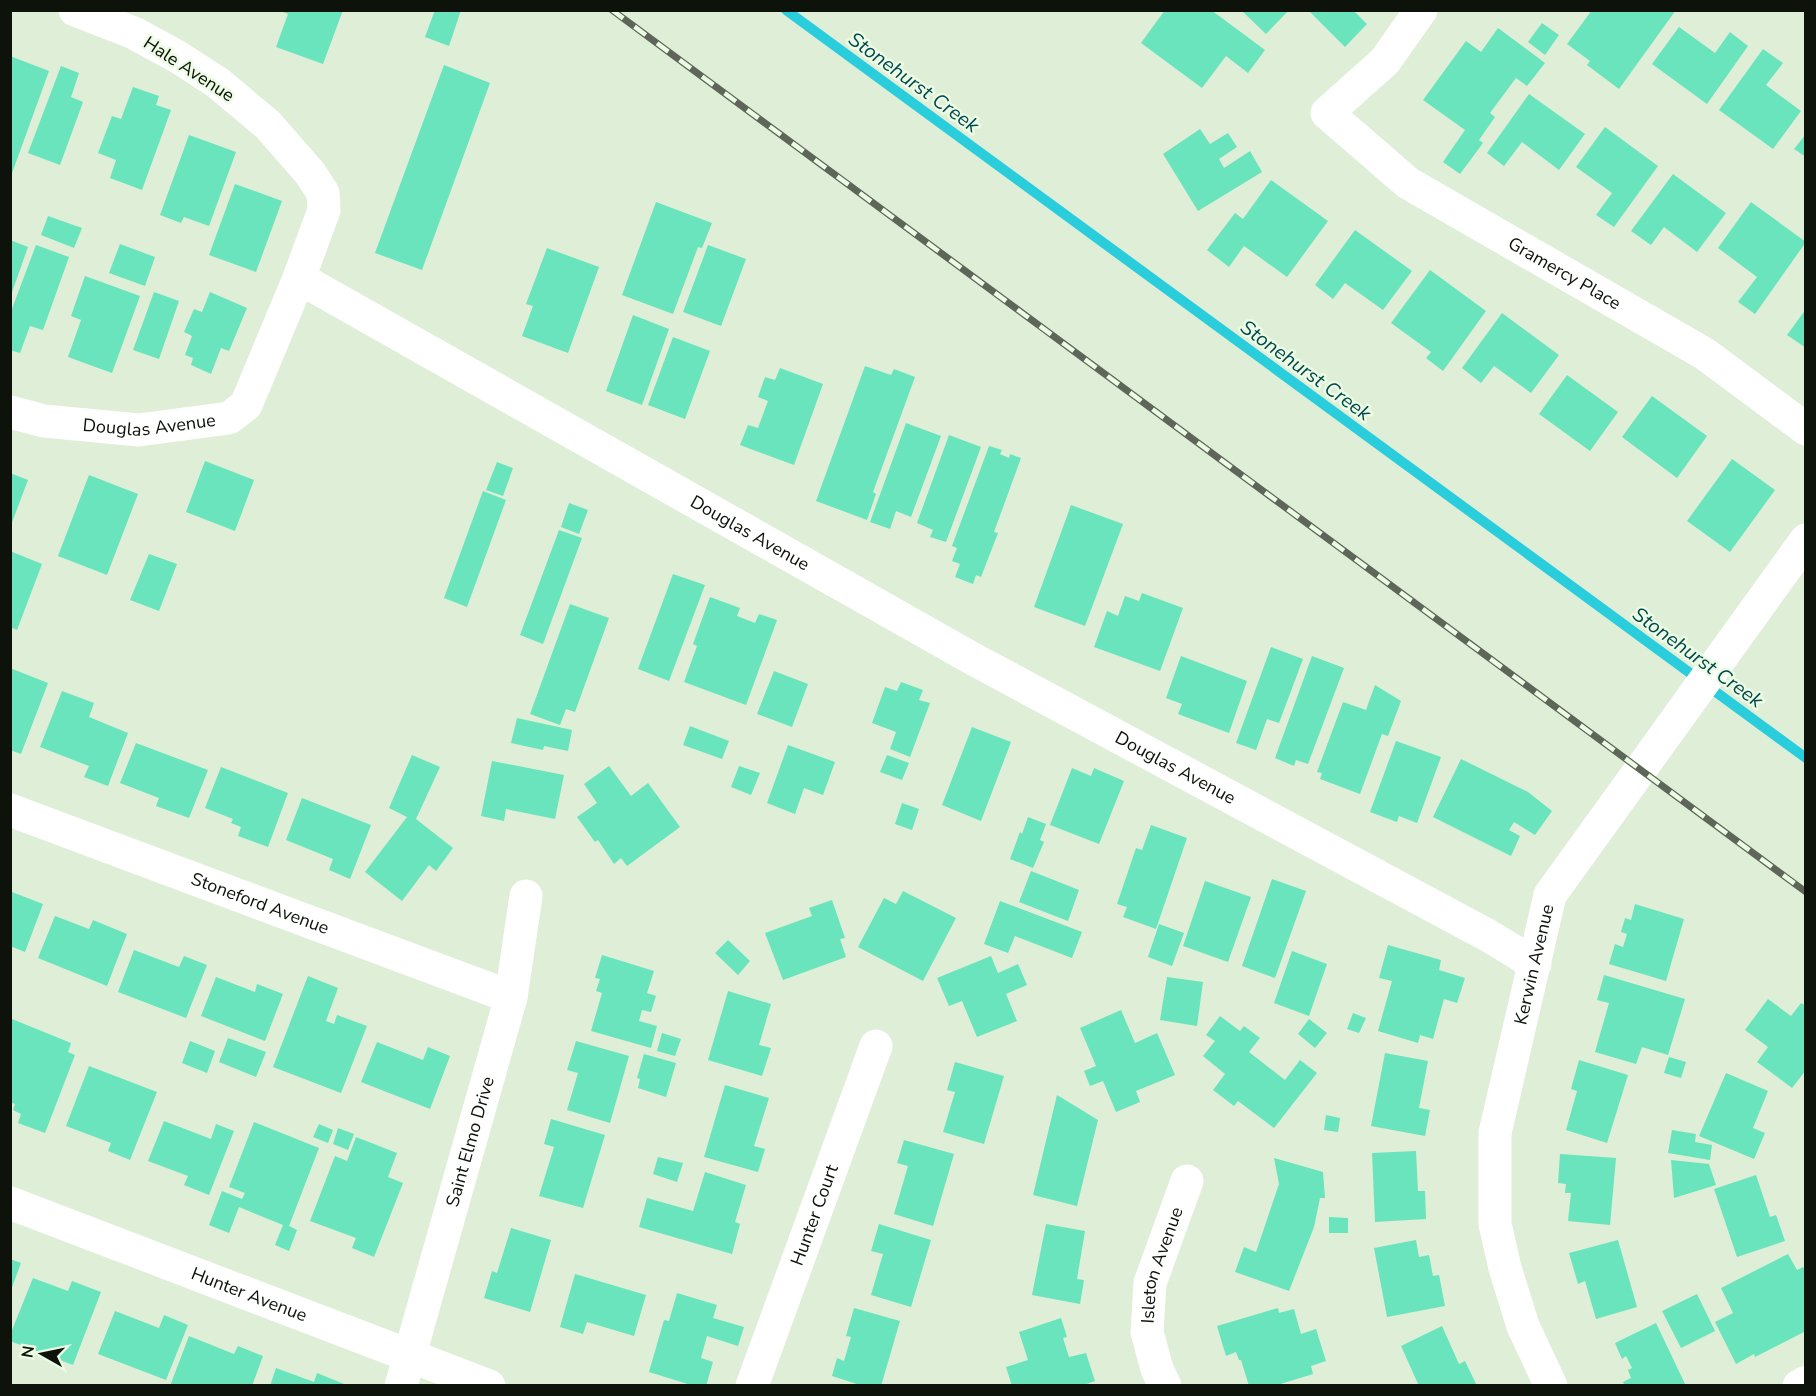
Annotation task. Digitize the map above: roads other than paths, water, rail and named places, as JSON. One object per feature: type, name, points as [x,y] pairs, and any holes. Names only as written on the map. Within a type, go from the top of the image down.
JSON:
[{"type":"street","name":"Hale Avenue","points":[[75,10],[134,33],[218,82],[268,125],[310,173],[323,193],[324,210],[299,278]]},
{"type":"street","name":"Gramercy Place","points":[[1421,10],[1384,61],[1327,113],[1408,183],[1705,354],[1806,429]]},
{"type":"street","name":"Douglas Avenue","points":[[10,412],[44,422],[139,430],[230,418],[246,405],[299,278],[975,660],[1489,936],[1535,964]]},
{"type":"street","name":"Kerwin Avenue","points":[[1551,1386],[1523,1326],[1505,1268],[1495,1224],[1496,1133],[1550,895],[1806,540]]},
{"type":"street","name":"Stoneford Avenue","points":[[10,810],[511,997]]},
{"type":"street","name":"Saint Elmo Drive","points":[[406,1371],[511,997],[526,896]]},
{"type":"street","name":"Hunter Court","points":[[752,1386],[876,1046]]},
{"type":"street","name":"Isleton Avenue","points":[[1165,1386],[1157,1369],[1148,1332],[1150,1283],[1187,1181]]},
{"type":"street","name":"Hunter Avenue","points":[[10,1203],[406,1371],[489,1386]]},
{"type":"street","points":[[1799,1386],[1806,1382]]},
{"type":"waterway","name":"Stonehurst Creek","points":[[786,10],[1806,758]]},
{"type":"railway","points":[[612,10],[1806,892]]}]
